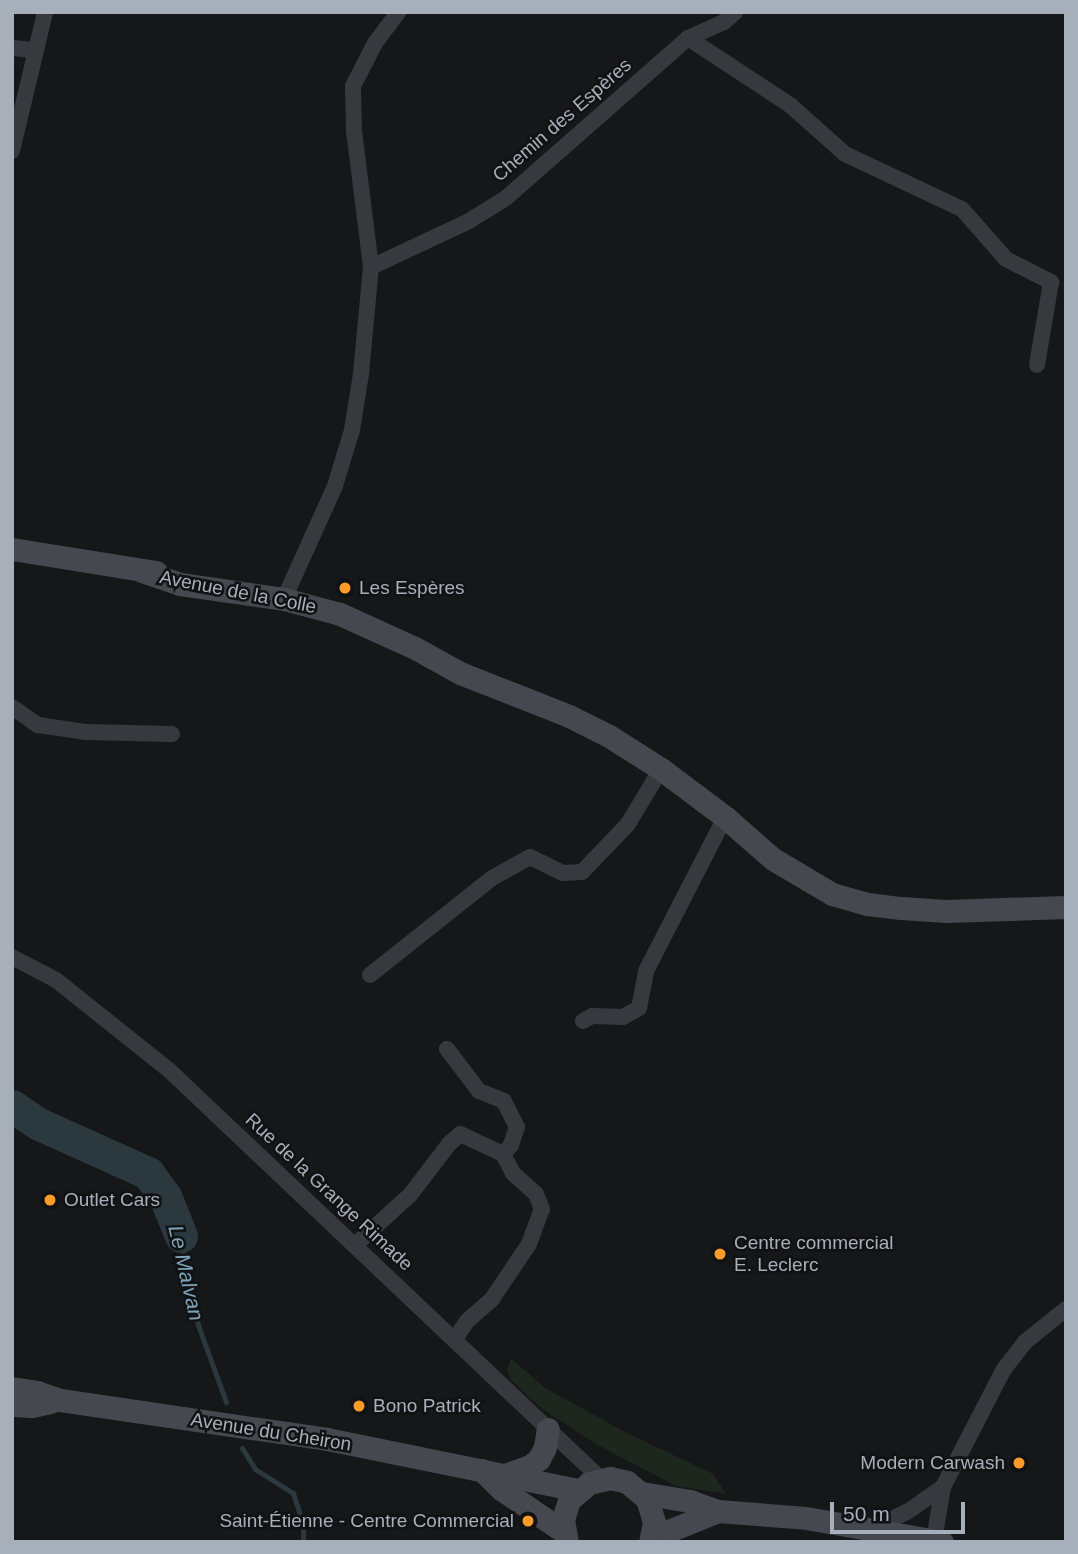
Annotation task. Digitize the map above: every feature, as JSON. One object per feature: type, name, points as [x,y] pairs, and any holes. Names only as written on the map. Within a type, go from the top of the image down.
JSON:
[{"type":"main road","name":"Avenue de la Colle","points":[[12,544],[40,552]]},
{"type":"main road","name":"Avenue de la Colle","points":[[12,549],[287,594],[340,614],[415,648],[460,673],[569,716],[609,736],[661,769],[725,817],[773,859],[832,894],[867,904],[946,911],[1066,907]]},
{"type":"main road","name":"Avenue du Cheiron","points":[[12,1388],[37,1392],[60,1400],[327,1439],[578,1490]]},
{"type":"main road","name":"Avenue du Cheiron","points":[[12,1405],[32,1406],[60,1400]]},
{"type":"main road","points":[[507,1474],[530,1466],[539,1459],[549,1436],[548,1429]]},
{"type":"main road","points":[[482,1470],[501,1489],[565,1537]]},
{"type":"main road","points":[[565,1537],[564,1512],[578,1490],[601,1479],[627,1482],[642,1493],[718,1511],[806,1518],[938,1541]]},
{"type":"main road","points":[[642,1493],[653,1514],[651,1540],[718,1511]]},
{"type":"street","points":[[12,151],[45,12]]},
{"type":"street","points":[[287,594],[335,486],[352,429],[361,374],[371,267],[354,131],[353,86],[375,43],[398,12]]},
{"type":"street","name":"Chemin des Espères","points":[[371,267],[469,221],[506,198],[688,38],[724,22],[735,12]]},
{"type":"street","points":[[688,38],[790,105],[845,154],[962,209],[1006,259],[1051,282],[1037,365]]},
{"type":"street","points":[[12,48],[34,50]]},
{"type":"street","points":[[12,706],[38,725],[86,732],[172,734]]},
{"type":"street","points":[[370,975],[492,878],[530,857],[563,873],[582,873],[628,824],[661,769]]},
{"type":"street","points":[[583,1021],[592,1016],[623,1017],[639,1008],[646,971],[725,817]]},
{"type":"street","name":"Rue de la Grange Rimade","points":[[12,957],[56,980],[170,1071],[601,1479]]},
{"type":"street","points":[[447,1049],[480,1091],[504,1101],[517,1127],[511,1145],[503,1154]]},
{"type":"street","points":[[355,1245],[410,1195],[449,1143],[460,1134],[503,1154],[513,1173],[536,1194],[542,1209],[529,1244],[492,1299],[467,1321],[455,1339]]},
{"type":"street","points":[[938,1541],[943,1487],[1008,1362],[1043,1324],[1066,1309]]},
{"type":"street","points":[[873,1529],[908,1512],[943,1487]]},
{"type":"shaded area","points":[[511,1358],[545,1388],[623,1431],[713,1474],[726,1494],[676,1486],[594,1443],[540,1407],[512,1381],[507,1371]]},
{"type":"waterway","name":"Le Malvan","points":[[12,1106],[39,1124],[148,1173],[165,1196],[181,1236]]},
{"type":"waterway","name":"Le Malvan","points":[[181,1236],[188,1289],[226,1402]]},
{"type":"waterway","name":"Le Malvan","points":[[242,1448],[255,1469],[293,1493],[303,1523],[303,1542]]},
{"type":"place","name":"Les Espères","points":[[345,588]]},
{"type":"place","name":"Outlet Cars","points":[[50,1200]]},
{"type":"place","name":"Centre commercial E. Leclerc","points":[[720,1254]]},
{"type":"place","name":"Bono Patrick","points":[[359,1406]]},
{"type":"place","name":"Modern Carwash","points":[[1019,1463]]},
{"type":"place","name":"Saint-Étienne - Centre Commercial","points":[[528,1521]]}]
